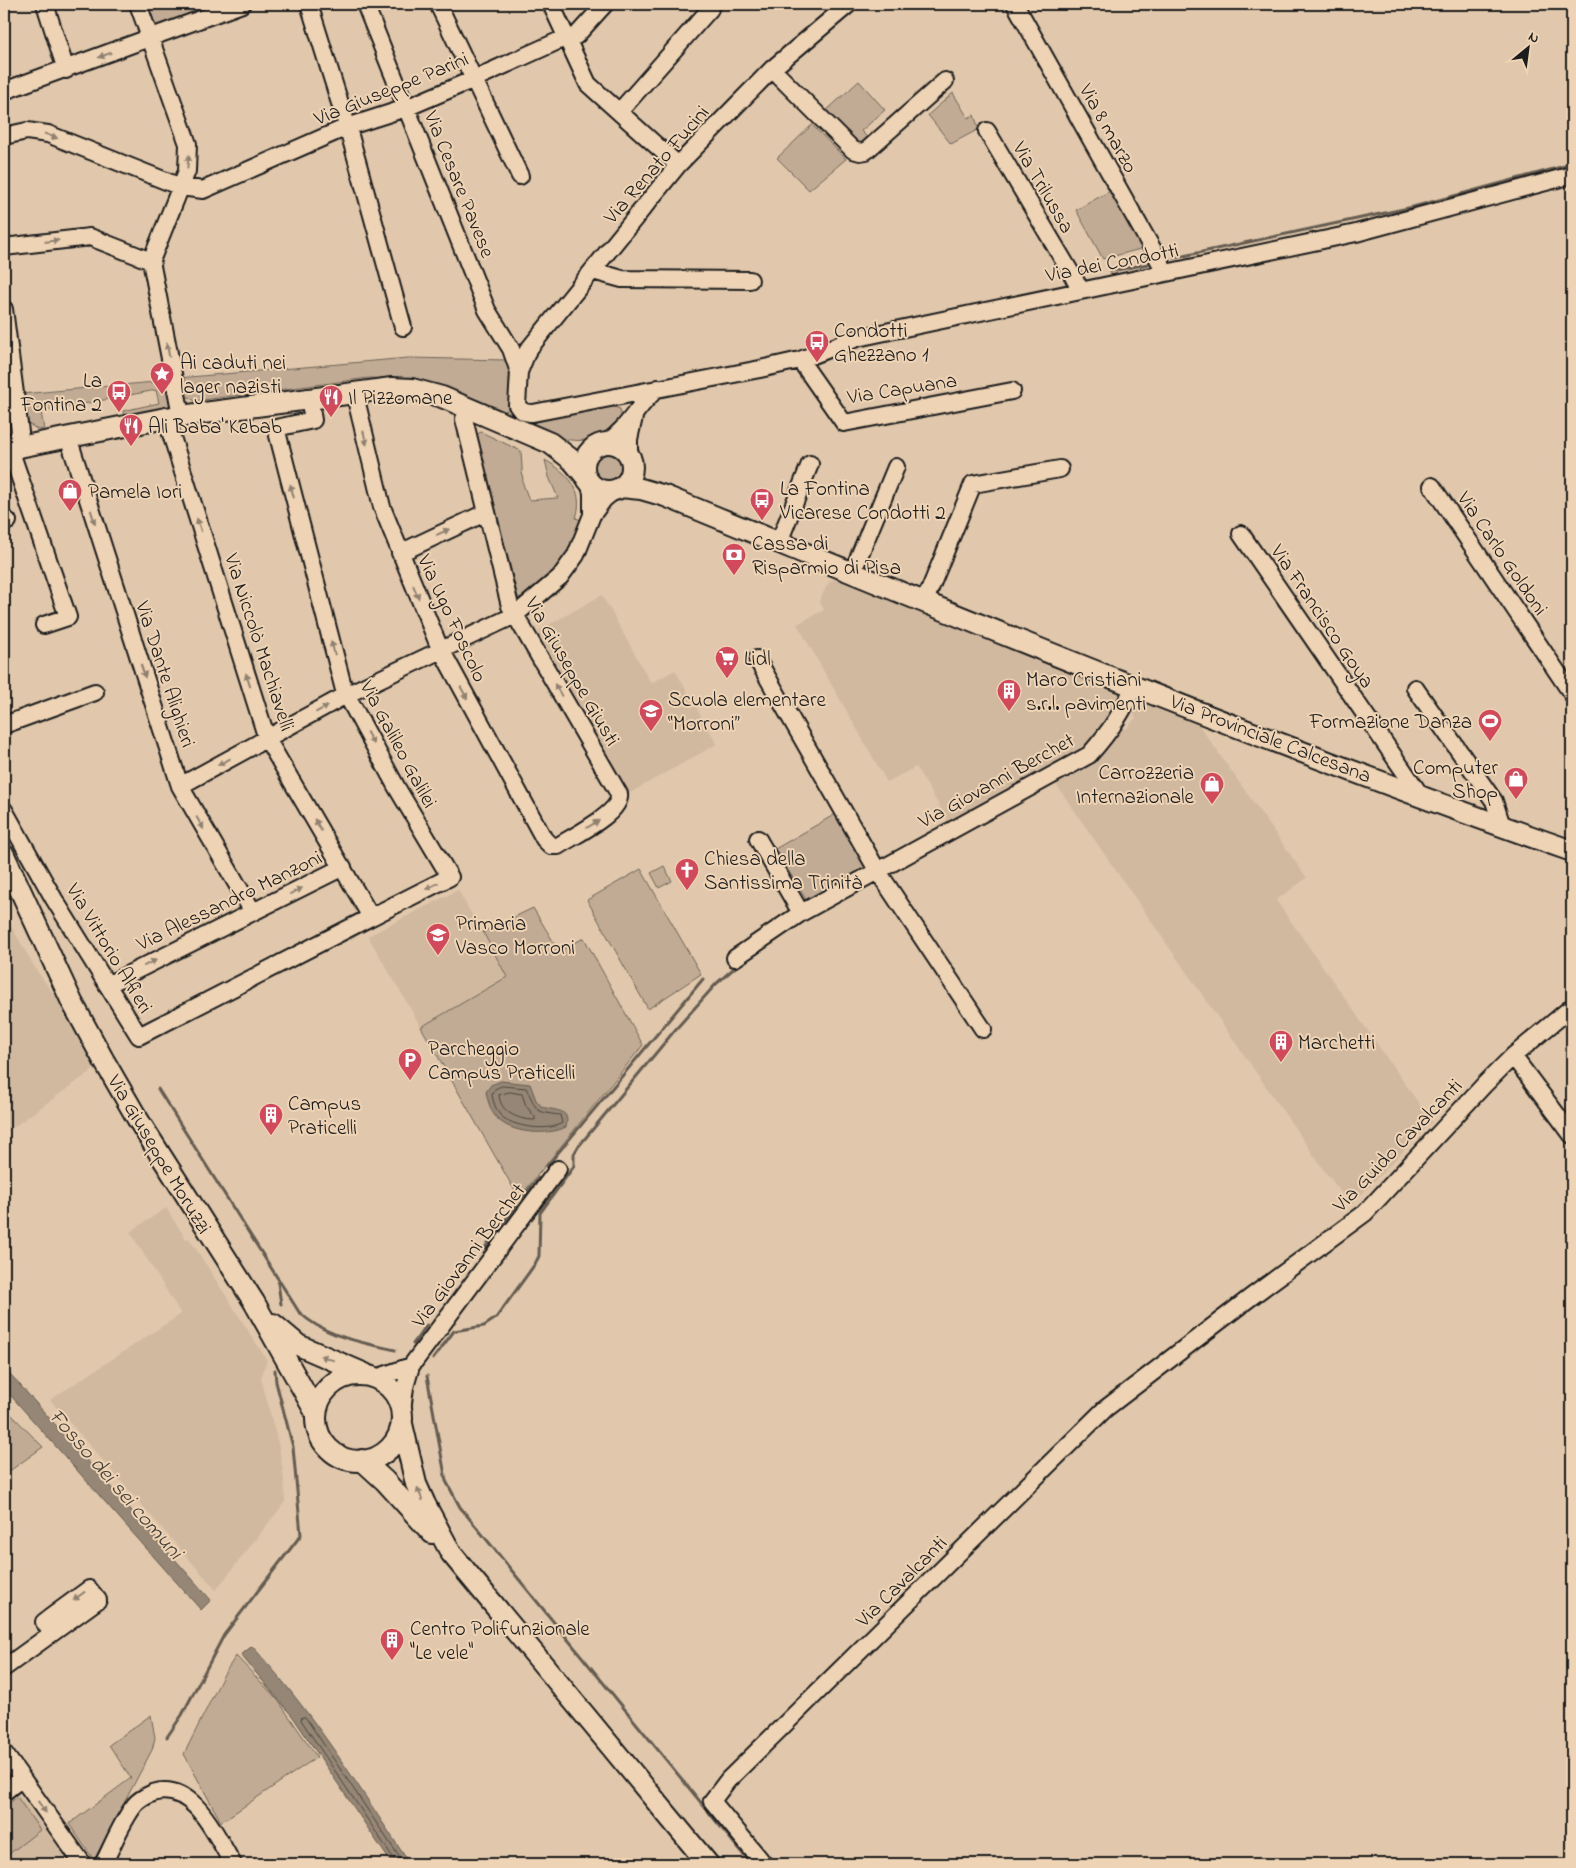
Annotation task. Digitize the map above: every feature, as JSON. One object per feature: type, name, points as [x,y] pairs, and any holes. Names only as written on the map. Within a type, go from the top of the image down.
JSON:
[{"type":"main road","points":[[6,449],[174,416],[354,391],[392,388],[430,393],[550,443],[576,448],[620,445],[631,461],[629,479],[618,489],[601,490],[588,480],[572,460],[550,443]]},
{"type":"main road","points":[[588,480],[584,465],[599,445]]},
{"type":"main road","name":"Via Provinciale Calcesana","points":[[631,461],[641,480],[665,496]]},
{"type":"main road","name":"Via Provinciale Calcesana","points":[[618,489],[641,489],[665,496],[1134,685],[1421,796],[1572,851]]},
{"type":"main road","name":"Via Giuseppe Moruzzi","points":[[4,855],[72,1002]]},
{"type":"main road","name":"Via Giuseppe Moruzzi","points":[[4,881],[40,954],[72,1002],[137,1118],[254,1302],[316,1413]]},
{"type":"main road","name":"Via Giuseppe Moruzzi","points":[[254,1302],[274,1325],[298,1346],[374,1377]]},
{"type":"main road","points":[[402,1418],[398,1435],[388,1449],[378,1456],[362,1460],[344,1458],[329,1448],[319,1433],[316,1413],[323,1394],[335,1382],[355,1375],[374,1377],[394,1392],[402,1418],[416,1484],[451,1552]]},
{"type":"main road","points":[[362,1460],[385,1481],[451,1552],[708,1864]]},
{"type":"street","points":[[45,4],[66,70]]},
{"type":"street","points":[[4,247],[90,237],[151,260],[181,187],[189,159],[188,144],[138,4]]},
{"type":"street","points":[[4,91],[66,70],[242,4]]},
{"type":"street","points":[[309,4],[347,127],[403,327]]},
{"type":"street","name":"Via Cesare Pavese","points":[[365,4],[487,310],[511,349],[519,372]]},
{"type":"street","points":[[438,4],[520,176]]},
{"type":"street","points":[[551,4],[588,84],[678,165]]},
{"type":"street","name":"Via Giuseppe Parini","points":[[4,136],[27,131],[48,134],[181,187],[204,190],[347,127],[406,108],[567,37],[576,36],[605,4]]},
{"type":"street","name":"Via Renato Fucini","points":[[519,372],[528,350],[678,165],[772,69],[849,4]]},
{"type":"street","name":"Via 8 marzo","points":[[1015,4],[1166,273]]},
{"type":"street","points":[[619,112],[710,9]]},
{"type":"street","points":[[772,69],[853,150],[860,152],[866,151],[945,81]]},
{"type":"street","name":"Via Trilussa","points":[[987,131],[1081,290]]},
{"type":"street","name":"Via dei Condotti","points":[[519,372],[517,399],[520,410],[527,413],[800,360],[857,338],[1356,233],[1572,176]]},
{"type":"street","name":"Via Niccolò Machiavelli","points":[[151,260],[174,416],[267,739],[343,867]]},
{"type":"street","points":[[593,271],[622,279],[750,280]]},
{"type":"street","points":[[4,309],[20,432],[16,441],[6,449],[68,617],[44,625]]},
{"type":"street","points":[[511,349],[528,350]]},
{"type":"street","name":"Via Capuana","points":[[800,360],[844,423],[1012,391]]},
{"type":"street","points":[[599,445],[620,432],[636,410],[660,387]]},
{"type":"street","name":"Via Ugo Foscolo","points":[[354,391],[382,507],[441,651],[544,839],[551,846]]},
{"type":"street","points":[[617,396],[636,410]]},
{"type":"street","name":"Via Galileo Galilei","points":[[308,397],[313,420],[276,428],[346,695],[397,788],[450,877],[371,917]]},
{"type":"street","points":[[631,461],[631,426],[636,410]]},
{"type":"street","name":"Via Giuseppe Giusti","points":[[464,418],[510,606],[619,798],[618,805],[612,812],[558,846],[551,846]]},
{"type":"street","name":"Via Dante Alighieri","points":[[68,437],[180,786],[253,912]]},
{"type":"street","points":[[779,542],[810,464]]},
{"type":"street","points":[[853,572],[896,468]]},
{"type":"street","points":[[925,601],[973,484],[1060,468]]},
{"type":"street","points":[[588,480],[592,493],[592,515]]},
{"type":"street","name":"Via Carlo Goldoni","points":[[1432,486],[1572,694]]},
{"type":"street","points":[[180,786],[346,695],[515,615],[542,594],[568,567],[580,548],[592,515],[604,499],[618,489]]},
{"type":"street","points":[[400,553],[487,512]]},
{"type":"street","name":"Via Francisco Goya","points":[[1241,534],[1421,796]]},
{"type":"street","points":[[757,659],[877,870],[983,1029]]},
{"type":"street","name":"Via Giovanni Berchet","points":[[735,958],[801,913],[1089,755],[1119,716],[1134,685]]},
{"type":"street","points":[[1415,688],[1494,801],[1502,826]]},
{"type":"street","points":[[4,726],[95,692]]},
{"type":"street","name":"Via Vittorio Alfieri","points":[[4,810],[106,985],[139,1036],[371,917]]},
{"type":"street","points":[[758,839],[801,913]]},
{"type":"street","points":[[343,867],[371,917]]},
{"type":"street","name":"Via Alessandro Manzoni","points":[[106,985],[343,867]]},
{"type":"street","name":"Via Guido Cavalcanti","points":[[1124,1394],[1366,1213],[1445,1125],[1514,1056],[1572,1006]]},
{"type":"street","points":[[1514,1056],[1572,1135]]},
{"type":"street","name":"Via Giovanni Berchet","points":[[402,1418],[405,1388],[411,1366],[558,1169]]},
{"type":"street","points":[[374,1377],[411,1366]]},
{"type":"street","name":"Via Cavalcanti","points":[[764,1864],[712,1801],[728,1780],[919,1594],[995,1516],[1124,1394]]},
{"type":"street","points":[[4,1668],[52,1633]]},
{"type":"street","points":[[4,1753],[83,1864]]},
{"type":"street","points":[[4,1792],[22,1778]]},
{"type":"street","points":[[103,1864],[137,1802],[156,1792],[169,1792],[183,1796],[198,1809],[233,1864]]},
{"type":"shaded area","points":[[144,4],[223,4],[153,28]]},
{"type":"shaded area","points":[[859,81],[885,110],[861,131],[867,137],[860,144],[826,111]]},
{"type":"shaded area","points":[[953,93],[968,118],[974,115],[979,129],[951,144],[928,115]]},
{"type":"shaded area","points":[[812,125],[846,159],[809,190],[777,158]]},
{"type":"shaded area","points":[[1110,191],[1144,248],[1103,259],[1076,210]]},
{"type":"shaded area","points":[[408,358],[508,360],[511,408],[502,413],[425,382],[405,379],[368,378],[195,401],[182,393],[178,378]]},
{"type":"shaded area","points":[[166,381],[171,408],[124,417],[123,411],[159,403],[156,390],[41,412],[44,429],[38,430],[29,424],[21,394]]},
{"type":"shaded area","points":[[611,406],[620,409],[622,420],[599,436],[589,439],[568,440],[532,428],[534,425],[530,423]]},
{"type":"shaded area","points":[[481,432],[521,451],[523,484],[529,500],[558,498],[549,477],[545,460],[567,477],[576,491],[578,508],[576,518],[583,521],[562,566],[524,599],[518,597],[478,440],[472,441]]},
{"type":"shaded area","points":[[608,453],[618,457],[622,467],[618,477],[608,481],[598,477],[594,467],[598,457]]},
{"type":"shaded area","points":[[836,578],[1116,691],[1120,698],[1119,704],[1090,745],[950,824],[916,767],[887,782],[797,624],[824,610],[819,601],[829,582]]},
{"type":"shaded area","points":[[602,595],[651,683],[675,670],[717,744],[628,794],[538,631]]},
{"type":"shaded area","points":[[1151,705],[1196,721],[1307,878],[1276,900],[1432,1122],[1351,1205],[1326,1173],[1055,783],[1091,765],[1120,727],[1126,729],[1136,718],[1133,712],[1136,707]]},
{"type":"shaded area","points":[[839,812],[867,868],[807,901],[775,849]]},
{"type":"shaded area","points":[[664,866],[672,881],[659,888],[651,873]]},
{"type":"shaded area","points":[[641,869],[701,974],[648,1009],[587,900]]},
{"type":"shaded area","name":"Primaria Vasco Morroni","points":[[458,890],[507,977],[421,1027],[368,936]]},
{"type":"shaded area","points":[[533,908],[559,951],[584,938],[643,1045],[519,1198],[421,1027],[507,977],[483,932]]},
{"type":"shaded area","points":[[4,914],[37,971],[59,1001],[96,1068],[4,1134]]},
{"type":"shaded area","points":[[166,1208],[186,1239],[189,1238],[267,1360],[261,1378],[279,1447],[284,1478],[285,1502],[216,1590],[50,1400],[181,1314],[130,1232]]},
{"type":"shaded area","points":[[4,1407],[43,1447],[4,1475]]},
{"type":"shaded area","points":[[236,1656],[277,1699],[317,1757],[221,1822],[184,1754],[224,1674]]},
{"type":"shaded area","points":[[151,1715],[155,1738],[152,1750],[94,1860],[69,1824],[131,1778],[109,1745]]},
{"type":"shaded area","points":[[18,1793],[71,1864],[4,1864],[4,1804]]},
{"type":"shaded area","points":[[17,1797],[40,1830],[9,1854],[4,1847],[4,1807]]},
{"type":"water","points":[[501,1081],[530,1084],[536,1100],[542,1107],[564,1113],[567,1121],[566,1127],[550,1132],[530,1132],[502,1123],[492,1111],[486,1092],[491,1085]]},
{"type":"water","points":[[4,1367],[211,1600],[201,1610],[4,1388]]},
{"type":"water","points":[[252,1646],[316,1724],[410,1864],[392,1864],[293,1717],[241,1655]]},
{"type":"waterway","points":[[1174,258],[1413,207],[1572,164]]},
{"type":"waterway","points":[[1111,271],[1148,264]]},
{"type":"waterway","points":[[433,1359],[454,1331],[484,1326],[496,1318],[539,1256],[540,1213],[574,1166],[574,1154],[578,1147],[675,1030],[716,984],[740,963]]},
{"type":"waterway","points":[[547,1166],[703,979]]},
{"type":"waterway","points":[[158,1089],[299,1312],[332,1333],[395,1350]]},
{"type":"waterway","points":[[522,1198],[538,1178]]},
{"type":"waterway","points":[[484,1249],[516,1206]]},
{"type":"waterway","points":[[278,1283],[281,1304]]},
{"type":"waterway","points":[[413,1344],[427,1325]]},
{"type":"waterway","points":[[167,1737],[182,1715],[224,1635],[301,1535],[293,1447],[276,1382],[275,1370]]},
{"type":"waterway","points":[[427,1376],[446,1481],[460,1507],[751,1864]]},
{"type":"place","name":"Condotti Ghezzano 1","points":[[817,363]]},
{"type":"place","name":"Ai caduti nei lager nazisti","points":[[162,395]]},
{"type":"place","name":"La Fontina 2","points":[[119,413]]},
{"type":"place","name":"Il Pizzomane","points":[[331,418]]},
{"type":"place","name":"Ali Baba' Kebab","points":[[131,447]]},
{"type":"place","name":"Pamela Iori","points":[[70,512]]},
{"type":"place","name":"La Fontina Vicarese Condotti 2","points":[[762,521]]},
{"type":"place","name":"Cassa di Risparmio di Pisa","points":[[734,576]]},
{"type":"place","name":"Lidl","points":[[727,679]]},
{"type":"place","name":"Maro Cristiani s.r.l. pavimenti","points":[[1009,712]]},
{"type":"place","name":"Scuola elementare “Morroni”","points":[[651,732]]},
{"type":"place","name":"Formazione Danza","points":[[1490,742]]},
{"type":"place","name":"Computer Shop","points":[[1516,800]]},
{"type":"place","name":"Carrozzeria Internazionale","points":[[1212,805]]},
{"type":"place","name":"Chiesa della Santissima Trinità","points":[[687,891]]},
{"type":"place","name":"Primaria Vasco Morroni","points":[[438,956]]},
{"type":"place","name":"Marchetti","points":[[1281,1063]]},
{"type":"place","name":"Parcheggio Campus Praticelli","points":[[410,1081]]},
{"type":"place","name":"Campus Praticelli","points":[[271,1136]]},
{"type":"place","name":"Centro Polifunzionale \"Le vele\"","points":[[392,1661]]},
{"type":"water label","name":"Fosso dei sei comuni","points":[[117,1483]]}]
